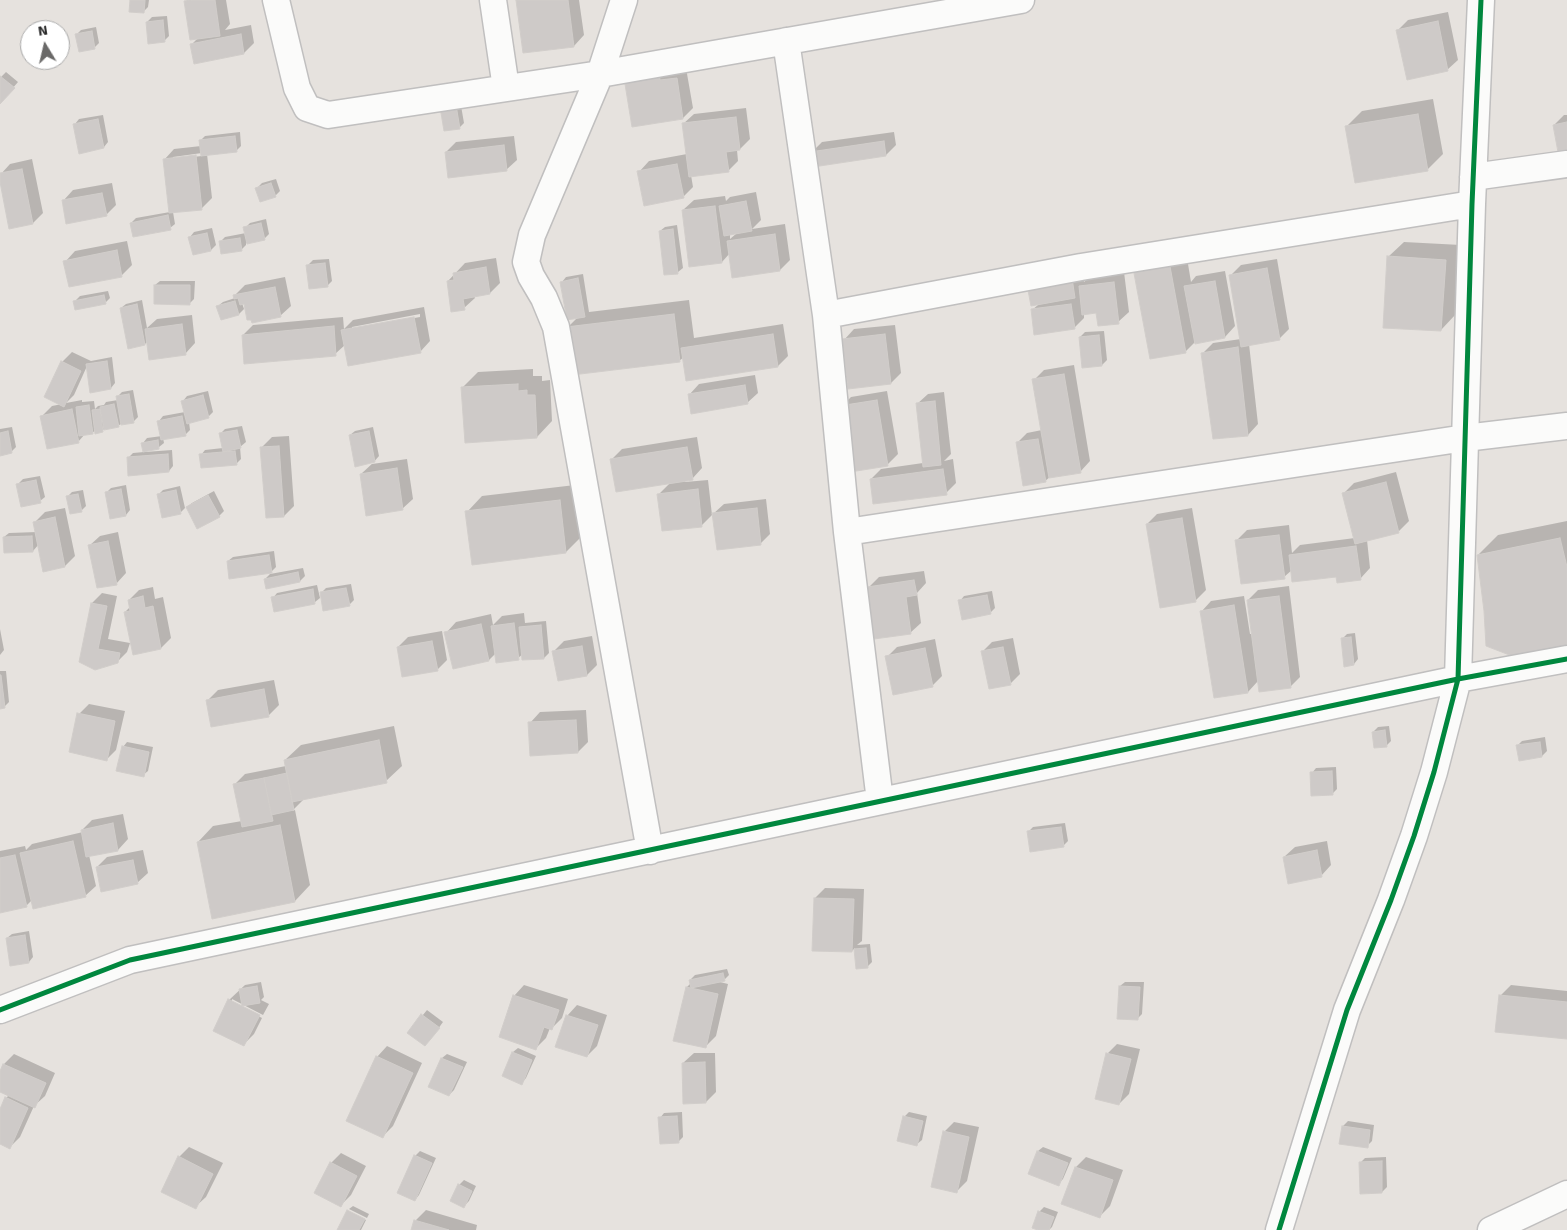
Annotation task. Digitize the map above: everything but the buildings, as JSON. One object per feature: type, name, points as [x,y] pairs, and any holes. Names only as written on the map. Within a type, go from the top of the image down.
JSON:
[{"type":"street","points":[[276,0],[297,88],[307,108],[328,115],[600,74],[1021,0]]},
{"type":"street","points":[[493,0],[506,88]]},
{"type":"street","points":[[624,0],[600,74],[532,235],[526,262],[556,327],[650,851]]},
{"type":"street","points":[[1279,1230],[1347,1010],[1391,900],[1414,836],[1434,772],[1458,679],[1464,438],[1481,0]]},
{"type":"street","points":[[786,41],[826,315],[847,532],[880,801]]},
{"type":"street","points":[[1473,177],[1567,164]]},
{"type":"street","points":[[826,315],[1081,268],[1472,204]]},
{"type":"street","points":[[847,532],[1464,438],[1567,426]]},
{"type":"street","points":[[0,1010],[130,960],[1458,679],[1567,659]]},
{"type":"street","points":[[1491,1230],[1567,1194]]},
{"type":"cycle path","points":[[1279,1230],[1347,1010],[1391,900],[1414,836],[1434,772],[1458,679],[1472,204],[1481,0]]},
{"type":"cycle path","points":[[0,1010],[130,960],[1458,679],[1567,659]]}]
